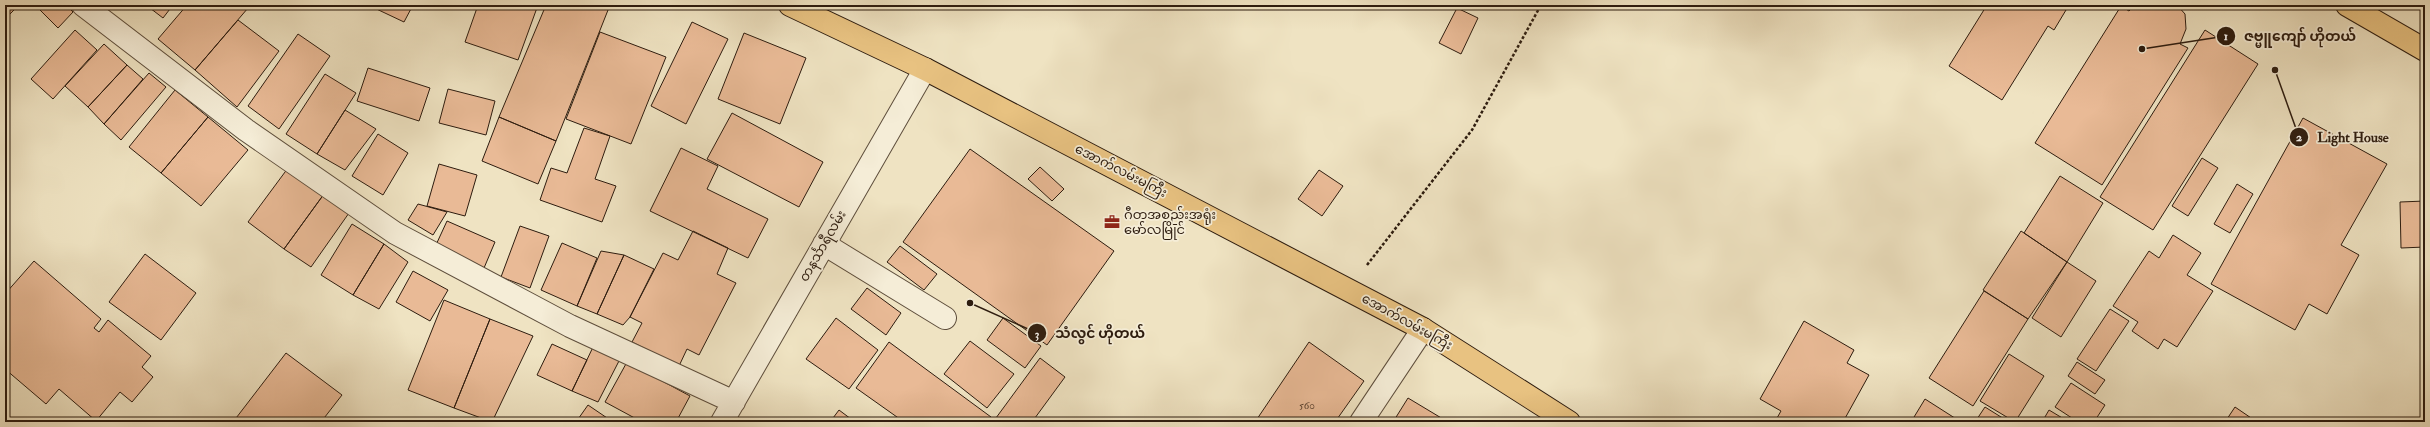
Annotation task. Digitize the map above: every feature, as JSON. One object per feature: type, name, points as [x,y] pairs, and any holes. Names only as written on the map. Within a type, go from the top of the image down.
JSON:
[{"type":"main road","name":"အောက်လမ်းမကြီး","points":[[790,5],[925,69],[1423,328],[1569,422]]},
{"type":"main road","points":[[2347,5],[2425,50]]},
{"type":"street","points":[[83,5],[246,130],[395,234],[570,326],[734,402]]},
{"type":"street","name":"တနင်္သာရီလမ်း","points":[[722,422],[925,69]]},
{"type":"street","points":[[824,244],[945,318]]},
{"type":"street","points":[[1361,422],[1423,328]]},
{"type":"path","points":[[1348,289],[1472,130],[1542,5]]},
{"type":"building","points":[[5,5],[19,5],[5,19]]},
{"type":"building","points":[[35,5],[66,5],[73,12],[58,28]]},
{"type":"building","points":[[146,5],[173,5],[163,18]]},
{"type":"building","points":[[187,5],[244,5],[248,8],[195,70],[158,39]]},
{"type":"building","points":[[368,5],[413,5],[404,22]]},
{"type":"building","points":[[478,5],[538,5],[518,60],[465,42]]},
{"type":"building","points":[[546,5],[610,5],[556,141],[499,117]]},
{"type":"building","points":[[1987,5],[2069,5],[2054,30],[2048,26],[2002,100],[1949,66]]},
{"type":"building","points":[[2135,5],[2177,5],[2185,14],[2186,29],[2180,44],[2188,48],[2102,185],[2035,143],[2121,6],[2129,11]]},
{"type":"building","points":[[1457,8],[1478,18],[1461,54],[1439,43]]},
{"type":"building","points":[[238,20],[279,51],[237,107],[195,70]]},
{"type":"building","points":[[692,22],[728,39],[686,124],[651,106]]},
{"type":"building","points":[[75,30],[97,50],[53,99],[31,79]]},
{"type":"building","points":[[2205,30],[2258,64],[2153,230],[2100,197]]},
{"type":"building","points":[[600,32],[666,57],[631,144],[566,119]]},
{"type":"building","points":[[744,33],[806,58],[780,124],[718,99]]},
{"type":"building","points":[[298,34],[330,56],[279,129],[248,106]]},
{"type":"building","points":[[104,44],[127,65],[88,107],[65,86]]},
{"type":"building","points":[[127,65],[143,79],[104,124],[88,107]]},
{"type":"building","points":[[368,68],[430,88],[419,121],[357,101]]},
{"type":"building","points":[[149,73],[166,87],[121,140],[104,124]]},
{"type":"building","points":[[325,74],[356,93],[317,154],[286,134]]},
{"type":"building","points":[[448,89],[495,101],[486,135],[439,123]]},
{"type":"building","points":[[175,90],[208,117],[161,173],[129,147]]},
{"type":"building","points":[[345,110],[376,129],[345,170],[317,154]]},
{"type":"building","points":[[732,113],[823,162],[799,207],[707,159]]},
{"type":"building","points":[[208,117],[248,150],[201,206],[161,173]]},
{"type":"building","points":[[499,117],[556,141],[538,184],[482,161]]},
{"type":"building","points":[[2303,118],[2387,164],[2341,245],[2359,255],[2327,314],[2309,304],[2295,330],[2211,284]]},
{"type":"building","points":[[584,128],[610,136],[595,179],[616,186],[602,222],[540,200],[551,168],[567,173]]},
{"type":"building","points":[[378,134],[408,153],[383,195],[352,176]]},
{"type":"building","points":[[681,148],[718,166],[707,189],[768,219],[748,258],[650,211]]},
{"type":"building","points":[[970,149],[1114,251],[1047,345],[903,242]]},
{"type":"building","points":[[2202,158],[2218,168],[2188,216],[2172,206]]},
{"type":"building","points":[[439,164],[477,175],[465,216],[427,206]]},
{"type":"building","points":[[1040,167],[1064,189],[1052,201],[1028,179]]},
{"type":"building","points":[[288,168],[324,194],[284,249],[248,222]]},
{"type":"building","points":[[1319,170],[1343,186],[1322,216],[1298,199]]},
{"type":"building","points":[[2060,176],[2103,203],[2067,262],[2024,233]]},
{"type":"building","points":[[2237,184],[2253,194],[2230,233],[2214,224]]},
{"type":"building","points":[[324,194],[349,213],[311,267],[284,249]]},
{"type":"building","points":[[2425,201],[2425,247],[2401,248],[2400,202]]},
{"type":"building","points":[[418,204],[447,212],[433,235],[408,220]]},
{"type":"building","points":[[447,221],[495,242],[484,268],[435,247]]},
{"type":"building","points":[[352,224],[384,244],[353,295],[321,275]]},
{"type":"building","points":[[520,226],[549,236],[530,288],[501,277]]},
{"type":"building","points":[[693,231],[728,248],[717,274],[736,283],[699,355],[687,349],[679,366],[632,342],[642,323],[630,317],[663,253],[678,260]]},
{"type":"building","points":[[2021,231],[2067,262],[2028,319],[1983,290]]},
{"type":"building","points":[[2173,235],[2201,253],[2187,275],[2213,291],[2177,347],[2164,339],[2158,349],[2132,331],[2138,322],[2113,306],[2149,251],[2159,258]]},
{"type":"building","points":[[562,243],[597,258],[577,306],[541,290]]},
{"type":"building","points":[[384,244],[408,262],[379,309],[353,295]]},
{"type":"building","points":[[900,246],[937,274],[924,290],[887,262]]},
{"type":"building","points":[[601,251],[624,255],[597,314],[577,306]]},
{"type":"building","points":[[145,254],[196,293],[161,340],[109,302]]},
{"type":"building","points":[[624,255],[654,269],[630,317],[623,325],[597,314]]},
{"type":"building","points":[[34,261],[101,319],[94,328],[99,332],[108,320],[151,356],[142,367],[153,377],[132,402],[120,392],[96,421],[59,389],[46,404],[5,369],[5,294]]},
{"type":"building","points":[[2067,262],[2096,281],[2061,337],[2032,318]]},
{"type":"building","points":[[413,271],[448,290],[430,321],[396,302]]},
{"type":"building","points":[[867,288],[901,313],[886,335],[851,309]]},
{"type":"building","points":[[1984,291],[2028,319],[1973,406],[1929,378]]},
{"type":"building","points":[[444,300],[490,319],[454,408],[408,390]]},
{"type":"building","points":[[2110,309],[2129,321],[2096,371],[2077,359]]},
{"type":"building","points":[[836,318],[878,350],[849,389],[806,359]]},
{"type":"building","points":[[1003,318],[1041,346],[1025,368],[987,340]]},
{"type":"building","points":[[490,319],[533,336],[492,422],[454,408]]},
{"type":"building","points":[[1804,321],[1854,350],[1847,363],[1869,375],[1843,422],[1785,422],[1777,418],[1781,411],[1760,399]]},
{"type":"building","points":[[970,341],[1014,374],[987,408],[944,374]]},
{"type":"building","points":[[889,342],[991,417],[987,422],[904,422],[856,388]]},
{"type":"building","points":[[1309,342],[1364,381],[1335,422],[1255,422]]},
{"type":"building","points":[[552,344],[587,360],[572,391],[537,375]]},
{"type":"building","points":[[594,345],[620,359],[598,402],[572,391]]},
{"type":"building","points":[[286,353],[342,395],[321,422],[233,422]]},
{"type":"building","points":[[2009,354],[2044,376],[2015,422],[1980,401]]},
{"type":"building","points":[[1040,358],[1065,377],[1032,422],[993,422]]},
{"type":"building","points":[[627,362],[690,396],[676,422],[642,422],[605,402]]},
{"type":"building","points":[[2077,362],[2105,380],[2095,394],[2068,376]]},
{"type":"building","points":[[2071,383],[2105,405],[2094,422],[2078,422],[2055,407]]},
{"type":"building","points":[[1408,398],[1448,422],[1393,422]]},
{"type":"building","points":[[1925,399],[1961,422],[1911,422]]},
{"type":"building","points":[[588,405],[613,422],[576,422]]},
{"type":"building","points":[[1985,407],[2009,422],[1975,422]]},
{"type":"building","points":[[2235,407],[2257,422],[2225,422]]},
{"type":"building","points":[[839,410],[855,422],[830,422]]},
{"type":"building","points":[[2049,410],[2069,422],[2042,422]]},
{"type":"place","name":"ဇဗ္မူကျော် ဟိုတယ်","points":[[2142,49]]},
{"type":"place","name":"Light House","points":[[2275,70]]},
{"type":"place","name":"ဂီတအစည်းအရုံး မော်လမြိုင်","points":[[1112,222]]},
{"type":"place","name":"သံလွင် ဟိုတယ်","points":[[970,303]]}]
